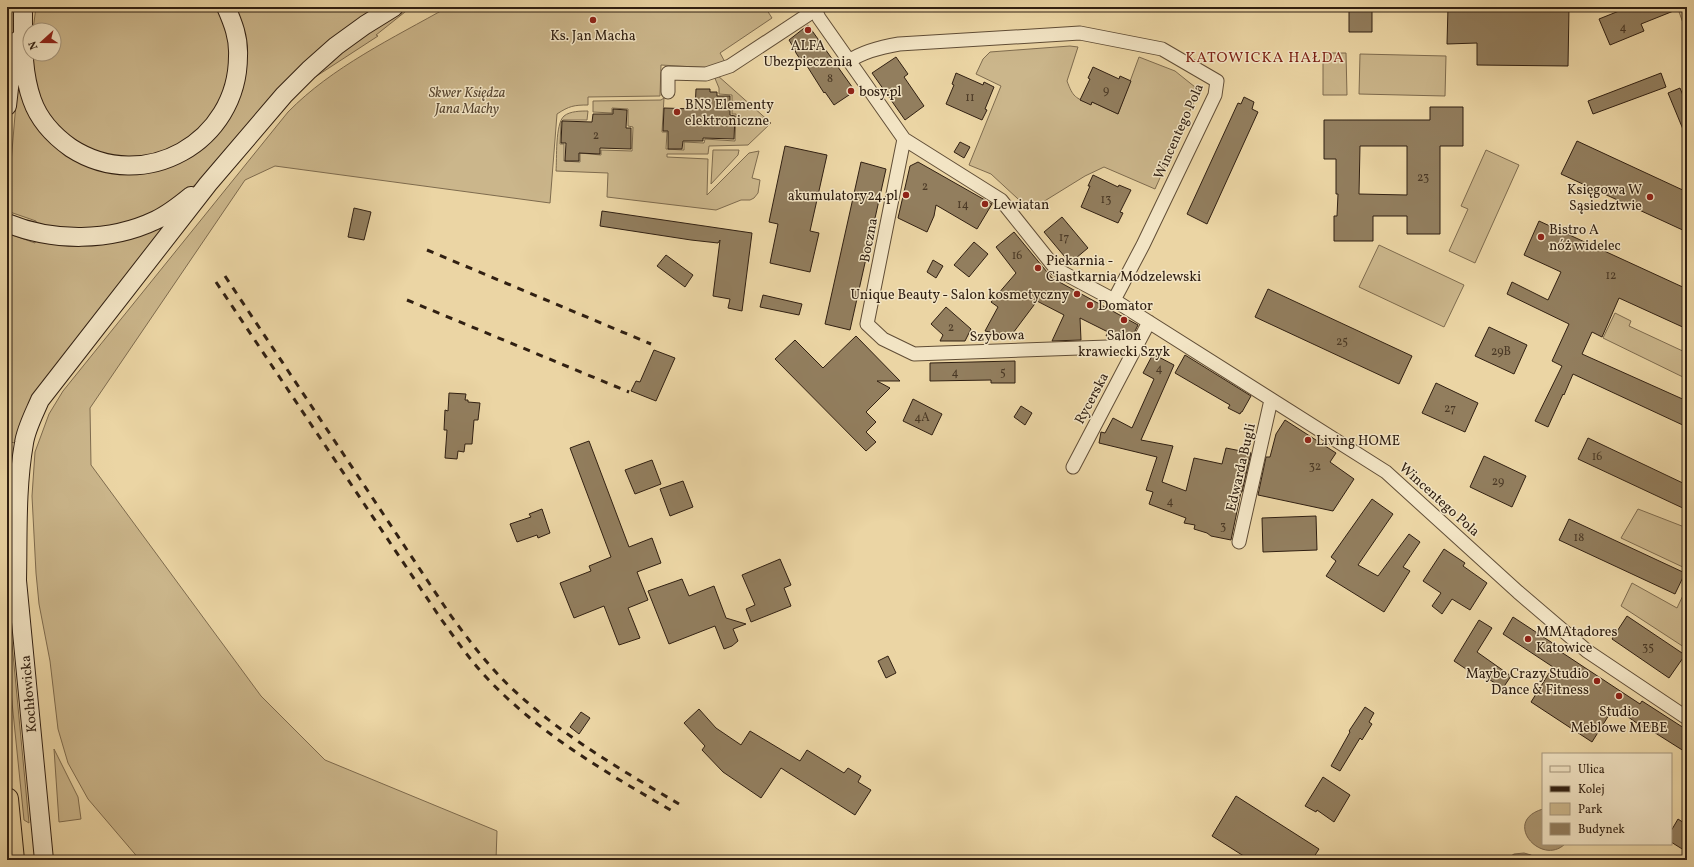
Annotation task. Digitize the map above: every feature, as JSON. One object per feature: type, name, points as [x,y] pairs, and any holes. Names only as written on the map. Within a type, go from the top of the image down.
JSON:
[{"type":"highway","points":[[7,799],[13,860]]},
{"type":"main road","points":[[23,10],[25,69],[28,86],[37,112],[45,124],[64,143],[86,156],[109,163],[130,165],[160,161],[177,155],[186,150],[203,136],[219,119],[234,88],[238,67],[237,36],[234,24],[226,7]]},
{"type":"main road","points":[[17,581],[18,491],[24,442],[40,400],[208,184],[284,95],[309,70],[342,42],[394,7]]},
{"type":"main road","points":[[7,106],[11,70],[23,10]]},
{"type":"main road","points":[[7,223],[36,232],[61,236],[82,237],[106,234],[132,228],[155,220],[208,184]]},
{"type":"main road","name":"Kochłowicka","points":[[7,504],[17,581],[44,860]]},
{"type":"street","name":"Wincentego Pola","points":[[668,92],[668,73],[706,74],[724,69],[815,9],[819,18],[904,139],[1001,200],[1056,269],[1114,300],[1386,472],[1518,592],[1587,651],[1687,718]]},
{"type":"street","name":"Wincentego Pola","points":[[849,61],[876,48],[899,44],[1080,33],[1162,49],[1218,81],[1215,95],[1140,252],[1114,300]]},
{"type":"street","name":"Boczna","points":[[867,324],[904,139]]},
{"type":"street","name":"Rycerska","points":[[1073,467],[1149,322]]},
{"type":"street","name":"Szybowa","points":[[867,324],[883,339],[914,354],[1136,346]]},
{"type":"street","name":"Edwarda Bugli","points":[[1239,542],[1271,400]]},
{"type":"green space","points":[[36,7],[219,7],[222,12],[232,55],[221,103],[189,141],[148,157],[106,156],[70,138],[50,118],[36,92],[32,62],[62,62],[62,22],[34,22]]},
{"type":"green space","points":[[235,7],[380,7],[200,181],[171,202],[141,217],[109,226],[91,228],[36,225],[36,221],[7,211],[17,91],[19,90],[28,112],[68,155],[185,160],[206,145],[227,121],[236,104],[243,85],[246,59]]},
{"type":"green space","points":[[405,7],[413,7],[376,35],[378,36],[312,79],[311,77],[376,25]]},
{"type":"green space","name":"Skwer Księdza Jana Machy","points":[[448,7],[765,7],[772,18],[720,53],[725,62],[711,68],[661,65],[660,96],[588,97],[588,105],[572,106],[557,114],[550,203],[275,166],[245,180],[90,408],[91,465],[261,696],[325,760],[497,831],[496,860],[140,860],[88,799],[68,763],[58,729],[50,661],[39,604],[36,573],[32,496],[35,452],[49,414],[63,391],[288,112],[305,96],[343,67]]},
{"type":"green space","points":[[1677,7],[1687,7],[1687,34],[1678,9]]},
{"type":"green space","points":[[1070,46],[1078,47],[1067,81],[1073,94],[1081,100],[1091,104],[1092,102],[1118,114],[1139,57],[1175,71],[1195,87],[1193,104],[1155,189],[1104,167],[1085,176],[1030,210],[991,174],[969,165],[1001,86],[976,74],[983,59],[990,52]]},
{"type":"green space","points":[[1323,53],[1346,53],[1347,95],[1323,95]]},
{"type":"green space","points":[[1360,54],[1446,56],[1445,96],[1359,94]]},
{"type":"green space","points":[[717,75],[771,123],[748,145],[709,146],[708,154],[667,154],[667,157],[708,159],[707,195],[749,153],[759,151],[752,178],[760,180],[758,193],[754,198],[750,200],[741,200],[716,210],[607,197],[608,173],[556,171],[559,126],[564,116],[572,112],[588,111],[587,120],[563,120],[561,123],[560,144],[564,144],[564,161],[580,162],[580,153],[601,155],[601,150],[632,151],[633,127],[628,126],[628,109],[612,108],[612,113],[593,112],[593,101],[661,100],[664,98],[662,132],[667,132],[666,149],[684,150],[684,142],[704,143],[705,139],[735,141],[736,114],[732,114],[732,95],[719,94],[719,88],[714,76]]},
{"type":"green space","points":[[713,150],[739,150],[738,155],[711,184]]},
{"type":"green space","points":[[1486,150],[1519,165],[1475,263],[1449,251],[1468,209],[1461,206]]},
{"type":"green space","points":[[168,223],[15,443],[10,442],[7,399],[7,233],[35,243],[36,239]]},
{"type":"green space","points":[[1379,245],[1464,285],[1444,327],[1359,287]]},
{"type":"green space","points":[[1615,313],[1631,321],[1629,326],[1687,353],[1687,379],[1603,338]]},
{"type":"green space","points":[[1638,509],[1687,528],[1687,569],[1621,538]]},
{"type":"green space","points":[[1632,583],[1677,608],[1687,587],[1687,649],[1621,606]]},
{"type":"green space","points":[[7,591],[29,823],[24,820],[7,653]]},
{"type":"green space","points":[[54,749],[78,797],[81,819],[59,822]]},
{"type":"shaded area","points":[[1542,810],[1542,845],[1563,845],[1555,850],[1546,850],[1536,846],[1529,840],[1525,831],[1525,823],[1531,815]]},
{"type":"shaded area","points":[[1524,853],[1531,855],[1538,860],[1505,860],[1514,854]]},
{"type":"building","points":[[1349,7],[1372,7],[1372,32],[1349,32]]},
{"type":"building","points":[[1448,7],[1569,7],[1568,66],[1477,65],[1477,43],[1447,44]]},
{"type":"building","points":[[1629,7],[1681,8],[1641,24],[1644,31],[1610,45],[1599,19]]},
{"type":"building","points":[[808,25],[855,91],[834,105],[825,92],[824,93],[802,58],[800,59],[789,40]]},
{"type":"building","points":[[896,57],[908,74],[904,77],[924,106],[905,120],[872,73]]},
{"type":"building","points":[[1093,67],[1119,79],[1120,76],[1131,81],[1118,114],[1092,102],[1091,105],[1080,100],[1090,79],[1088,78]]},
{"type":"building","points":[[956,73],[983,85],[984,82],[994,87],[985,109],[987,110],[982,120],[946,104],[954,85],[952,84]]},
{"type":"building","points":[[1661,73],[1666,87],[1593,114],[1588,101]]},
{"type":"building","points":[[1680,88],[1687,105],[1687,139],[1668,93]]},
{"type":"building","points":[[696,89],[710,89],[710,92],[717,92],[717,96],[730,96],[730,115],[735,116],[734,139],[703,138],[703,141],[683,141],[682,149],[668,149],[668,131],[663,131],[664,108],[695,109]]},
{"type":"building","points":[[1244,97],[1254,102],[1252,109],[1258,112],[1207,224],[1187,214],[1238,103],[1241,104]]},
{"type":"building","points":[[1430,107],[1463,107],[1463,146],[1440,146],[1440,234],[1407,234],[1407,216],[1373,216],[1373,241],[1334,241],[1334,216],[1337,216],[1338,194],[1336,194],[1336,159],[1324,159],[1324,120],[1430,120]],"holes":[[[1360,146],[1407,146],[1407,195],[1359,194]]]},
{"type":"building","points":[[613,109],[627,110],[626,128],[631,128],[631,149],[600,148],[600,154],[579,153],[579,161],[565,161],[566,143],[561,143],[562,121],[592,122],[593,114],[613,114]]},
{"type":"building","points":[[1577,141],[1687,192],[1687,232],[1561,174]]},
{"type":"building","points":[[960,142],[970,147],[964,158],[954,152]]},
{"type":"building","points":[[785,146],[827,155],[810,231],[819,233],[810,272],[770,263],[778,224],[769,222]]},
{"type":"building","points":[[861,162],[886,169],[850,330],[825,324]]},
{"type":"building","points":[[918,162],[992,204],[977,229],[936,205],[934,216],[927,232],[898,218],[910,166]]},
{"type":"building","points":[[1093,175],[1118,187],[1119,185],[1131,190],[1120,212],[1123,213],[1118,223],[1081,207]]},
{"type":"building","points":[[354,208],[371,212],[364,240],[348,237]]},
{"type":"building","points":[[602,211],[752,233],[742,311],[728,308],[730,299],[713,296],[720,240],[718,243],[691,240],[600,226]]},
{"type":"building","points":[[1062,217],[1088,248],[1070,263],[1044,232]]},
{"type":"building","points":[[1539,221],[1687,289],[1687,329],[1619,298],[1602,337],[1592,332],[1582,354],[1687,401],[1687,427],[1573,374],[1548,427],[1535,421],[1562,366],[1552,361],[1569,324],[1507,294],[1512,282],[1548,300],[1561,272],[1524,255]]},
{"type":"building","points":[[1014,232],[1052,278],[1138,325],[1132,337],[1106,336],[1108,332],[1080,318],[1081,340],[1052,341],[1064,315],[1037,301],[1013,333],[1000,334],[985,331],[998,307],[991,302],[1016,273],[996,247]]},
{"type":"building","points":[[974,242],[988,254],[969,277],[954,265]]},
{"type":"building","points":[[666,255],[693,275],[685,287],[657,266]]},
{"type":"building","points":[[933,260],[943,266],[936,278],[927,272]]},
{"type":"building","points":[[1268,289],[1412,356],[1399,384],[1255,317]]},
{"type":"building","points":[[763,295],[802,304],[799,315],[760,307]]},
{"type":"building","points":[[946,307],[971,329],[965,341],[940,341],[943,335],[931,324]]},
{"type":"building","points":[[1489,327],[1527,345],[1514,374],[1475,356]]},
{"type":"building","points":[[856,336],[900,381],[877,381],[890,388],[866,412],[876,422],[866,432],[876,442],[866,451],[775,359],[795,340],[823,368]]},
{"type":"building","points":[[654,350],[675,358],[656,401],[631,391],[636,381],[640,382]]},
{"type":"building","points":[[1153,354],[1174,365],[1141,440],[1173,446],[1162,482],[1186,491],[1194,458],[1222,464],[1226,448],[1251,453],[1231,540],[1211,536],[1207,533],[1194,529],[1195,525],[1184,523],[1186,518],[1149,504],[1153,492],[1146,490],[1157,457],[1099,443],[1101,432],[1105,433],[1113,418],[1132,428],[1154,379],[1143,373]]},
{"type":"building","points":[[1185,355],[1251,396],[1240,414],[1228,408],[1230,405],[1175,373]]},
{"type":"building","points":[[1015,361],[1015,383],[991,383],[991,380],[930,381],[930,363]]},
{"type":"building","points":[[1436,383],[1478,403],[1465,432],[1422,413]]},
{"type":"building","points":[[449,393],[466,394],[465,400],[468,400],[468,402],[480,403],[478,420],[474,420],[472,444],[465,444],[464,452],[458,451],[457,459],[445,458],[447,430],[444,430],[445,410],[448,411]]},
{"type":"building","points":[[913,399],[942,414],[932,435],[903,421]]},
{"type":"building","points":[[1021,406],[1032,413],[1025,425],[1014,417]]},
{"type":"building","points":[[1285,420],[1336,453],[1330,462],[1354,479],[1333,511],[1258,495],[1266,457],[1270,457],[1276,434]]},
{"type":"building","points":[[1588,438],[1687,485],[1687,510],[1578,459]]},
{"type":"building","points":[[589,441],[629,547],[652,538],[661,563],[637,572],[648,600],[628,608],[640,638],[619,645],[604,606],[574,618],[560,583],[591,571],[589,566],[611,557],[570,448]]},
{"type":"building","points":[[1484,456],[1526,476],[1512,507],[1470,487]]},
{"type":"building","points":[[652,460],[661,484],[635,494],[625,470]]},
{"type":"building","points":[[683,481],[693,507],[670,516],[660,489]]},
{"type":"building","points":[[1372,499],[1393,514],[1358,565],[1378,576],[1409,534],[1420,542],[1403,567],[1410,571],[1384,612],[1326,576],[1336,561],[1331,557]]},
{"type":"building","points":[[542,509],[550,533],[538,538],[537,535],[517,542],[510,524],[531,517],[529,514]]},
{"type":"building","points":[[1316,516],[1317,550],[1263,552],[1262,518]]},
{"type":"building","points":[[1569,519],[1685,573],[1675,594],[1559,540]]},
{"type":"building","points":[[1444,549],[1465,563],[1463,566],[1487,583],[1470,610],[1452,599],[1442,614],[1432,606],[1441,593],[1423,581]]},
{"type":"building","points":[[780,559],[791,585],[784,588],[791,606],[751,622],[746,609],[755,605],[742,575]]},
{"type":"building","points":[[682,579],[689,596],[714,586],[726,618],[746,624],[733,629],[738,641],[732,646],[724,649],[715,626],[669,644],[648,591]]},
{"type":"building","points":[[1627,616],[1685,655],[1669,678],[1612,639]]},
{"type":"building","points":[[1513,617],[1554,644],[1552,646],[1640,704],[1642,701],[1687,730],[1687,753],[1649,729],[1648,731],[1614,707],[1592,742],[1531,702],[1553,667],[1503,634]]},
{"type":"building","points":[[1479,620],[1492,628],[1477,652],[1511,676],[1503,688],[1477,672],[1475,675],[1454,661]]},
{"type":"building","points":[[888,656],[896,673],[886,678],[878,661]]},
{"type":"building","points":[[1365,707],[1374,713],[1369,722],[1372,724],[1362,740],[1360,738],[1340,771],[1331,766],[1350,732],[1349,731]]},
{"type":"building","points":[[699,709],[716,728],[741,745],[750,731],[800,761],[807,750],[844,773],[848,768],[861,776],[858,782],[871,790],[855,815],[781,768],[761,798],[723,772],[702,750],[705,746],[684,723]]},
{"type":"building","points":[[581,712],[590,718],[579,734],[570,727]]},
{"type":"building","points":[[1323,777],[1350,795],[1334,822],[1317,810],[1316,812],[1305,806]]},
{"type":"building","points":[[1236,796],[1319,849],[1312,860],[1250,860],[1212,836]]},
{"type":"building","points":[[1678,819],[1687,825],[1687,852],[1672,843],[1672,829]]},
{"type":"railway","points":[[427,250],[651,344]]},
{"type":"railway","points":[[225,276],[449,613],[490,665],[508,685],[536,710],[575,739],[679,804]]},
{"type":"railway","points":[[216,282],[441,619],[486,677],[528,717],[551,734],[599,767],[674,812]]},
{"type":"railway","points":[[407,300],[629,392]]},
{"type":"place","name":"Ks. Jan Macha","points":[[593,20]]},
{"type":"place","name":"ALFA Ubezpieczenia","points":[[808,30]]},
{"type":"place","name":"bosy.pl","points":[[851,91]]},
{"type":"place","name":"BNS Elementy elektroniczne","points":[[677,112]]},
{"type":"place","name":"akumulatory24.pl","points":[[906,195]]},
{"type":"place","name":"Księgowa W Sąsiedztwie","points":[[1650,197]]},
{"type":"place","name":"Lewiatan","points":[[985,204]]},
{"type":"place","name":"Bistro A nóż widelec","points":[[1541,237]]},
{"type":"place","name":"Piekarnia - Ciastkarnia Modzelewski","points":[[1038,268]]},
{"type":"place","name":"Unique Beauty - Salon kosmetyczny","points":[[1077,294]]},
{"type":"place","name":"Domator","points":[[1090,305]]},
{"type":"place","name":"Salon krawiecki Szyk","points":[[1124,320]]},
{"type":"place","name":"Living HOME","points":[[1308,440]]},
{"type":"place","name":"MMAtadores Katowice","points":[[1528,639]]},
{"type":"place","name":"Maybe Crazy Studio Dance & Fitness","points":[[1597,681]]},
{"type":"place","name":"Studio Meblowe MEBE","points":[[1619,696]]},
{"type":"district","name":"KATOWICKA HAŁDA","points":[[1265,57]]}]
